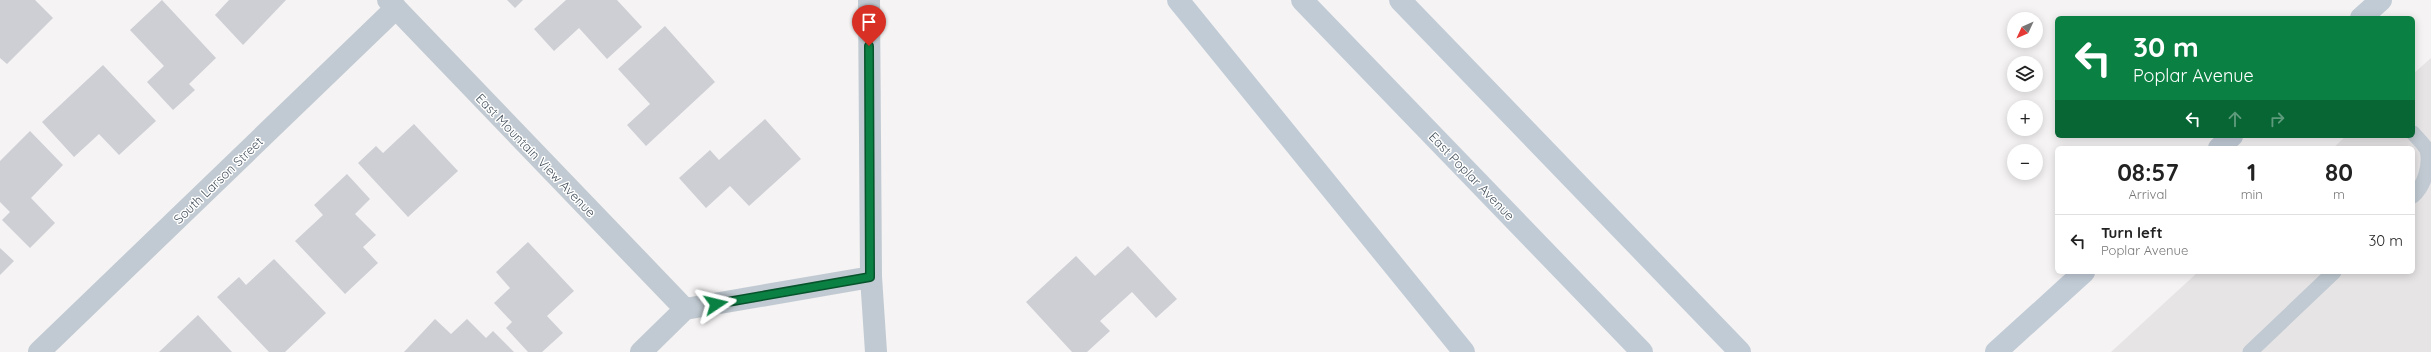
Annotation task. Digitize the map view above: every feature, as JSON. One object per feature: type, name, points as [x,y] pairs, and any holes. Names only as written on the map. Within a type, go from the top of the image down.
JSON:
[{"type":"main road","points":[[1178,0],[1464,352]]},
{"type":"main road","name":"East Poplar Avenue","points":[[1302,0],[1642,352]]},
{"type":"main road","points":[[1400,0],[1740,352]]},
{"type":"main road","points":[[2363,16],[2381,0]]},
{"type":"main road","points":[[2221,146],[2230,138]]},
{"type":"main road","points":[[1996,352],[2082,274]]},
{"type":"street","points":[[869,0],[870,277],[876,352]]},
{"type":"street","name":"East Mountain View Avenue","points":[[392,4],[685,309]]},
{"type":"street","name":"South Larson Street","points":[[40,352],[392,4]]},
{"type":"street","points":[[641,352],[685,309],[870,277]]},
{"type":"lane","points":[[2415,136],[2427,151],[2429,166],[2425,180],[2415,193]]},
{"type":"lane","points":[[2250,352],[2332,274]]},
{"type":"shaded area","points":[[2431,58],[2431,352],[2111,352],[2196,274],[2415,274],[2415,146],[2335,146],[2344,138],[2415,138],[2415,72]]},
{"type":"building","points":[[0,0],[35,0],[53,18],[7,64],[0,58]]},
{"type":"building","points":[[162,0],[216,58],[189,84],[195,90],[173,110],[147,82],[164,66],[130,30]]},
{"type":"building","points":[[229,0],[286,0],[243,45],[215,15]]},
{"type":"building","points":[[507,0],[523,0],[515,8]]},
{"type":"building","points":[[566,0],[617,0],[642,27],[607,59],[579,28],[554,51],[534,29]]},
{"type":"building","points":[[665,26],[715,82],[646,146],[627,125],[650,104],[618,69]]},
{"type":"building","points":[[103,65],[156,121],[119,155],[99,134],[74,157],[42,122]]},
{"type":"building","points":[[765,119],[801,159],[749,206],[730,186],[706,208],[679,178],[710,150],[719,160]]},
{"type":"building","points":[[414,124],[458,171],[408,217],[358,163],[376,146],[383,153]]},
{"type":"building","points":[[30,131],[63,165],[31,198],[55,223],[30,248],[2,220],[10,212],[0,202],[0,161]]},
{"type":"building","points":[[347,174],[370,199],[355,214],[376,235],[363,247],[378,263],[345,294],[295,241],[323,215],[314,205]]},
{"type":"building","points":[[528,242],[574,291],[547,316],[563,333],[542,352],[528,352],[506,328],[512,322],[494,303],[510,288],[496,272]]},
{"type":"building","points":[[1128,246],[1177,299],[1156,318],[1132,292],[1100,321],[1110,331],[1087,352],[1072,352],[1026,302],[1076,256],[1095,276]]},
{"type":"building","points":[[0,248],[14,261],[0,275]]},
{"type":"building","points":[[274,259],[326,313],[285,352],[269,352],[217,297],[239,277],[246,285]]},
{"type":"building","points":[[198,315],[232,352],[159,352]]},
{"type":"building","points":[[435,319],[451,334],[467,319],[486,338],[493,331],[514,352],[404,352]]},
{"type":"route","points":[[716,304],[870,277],[869,46]]}]
